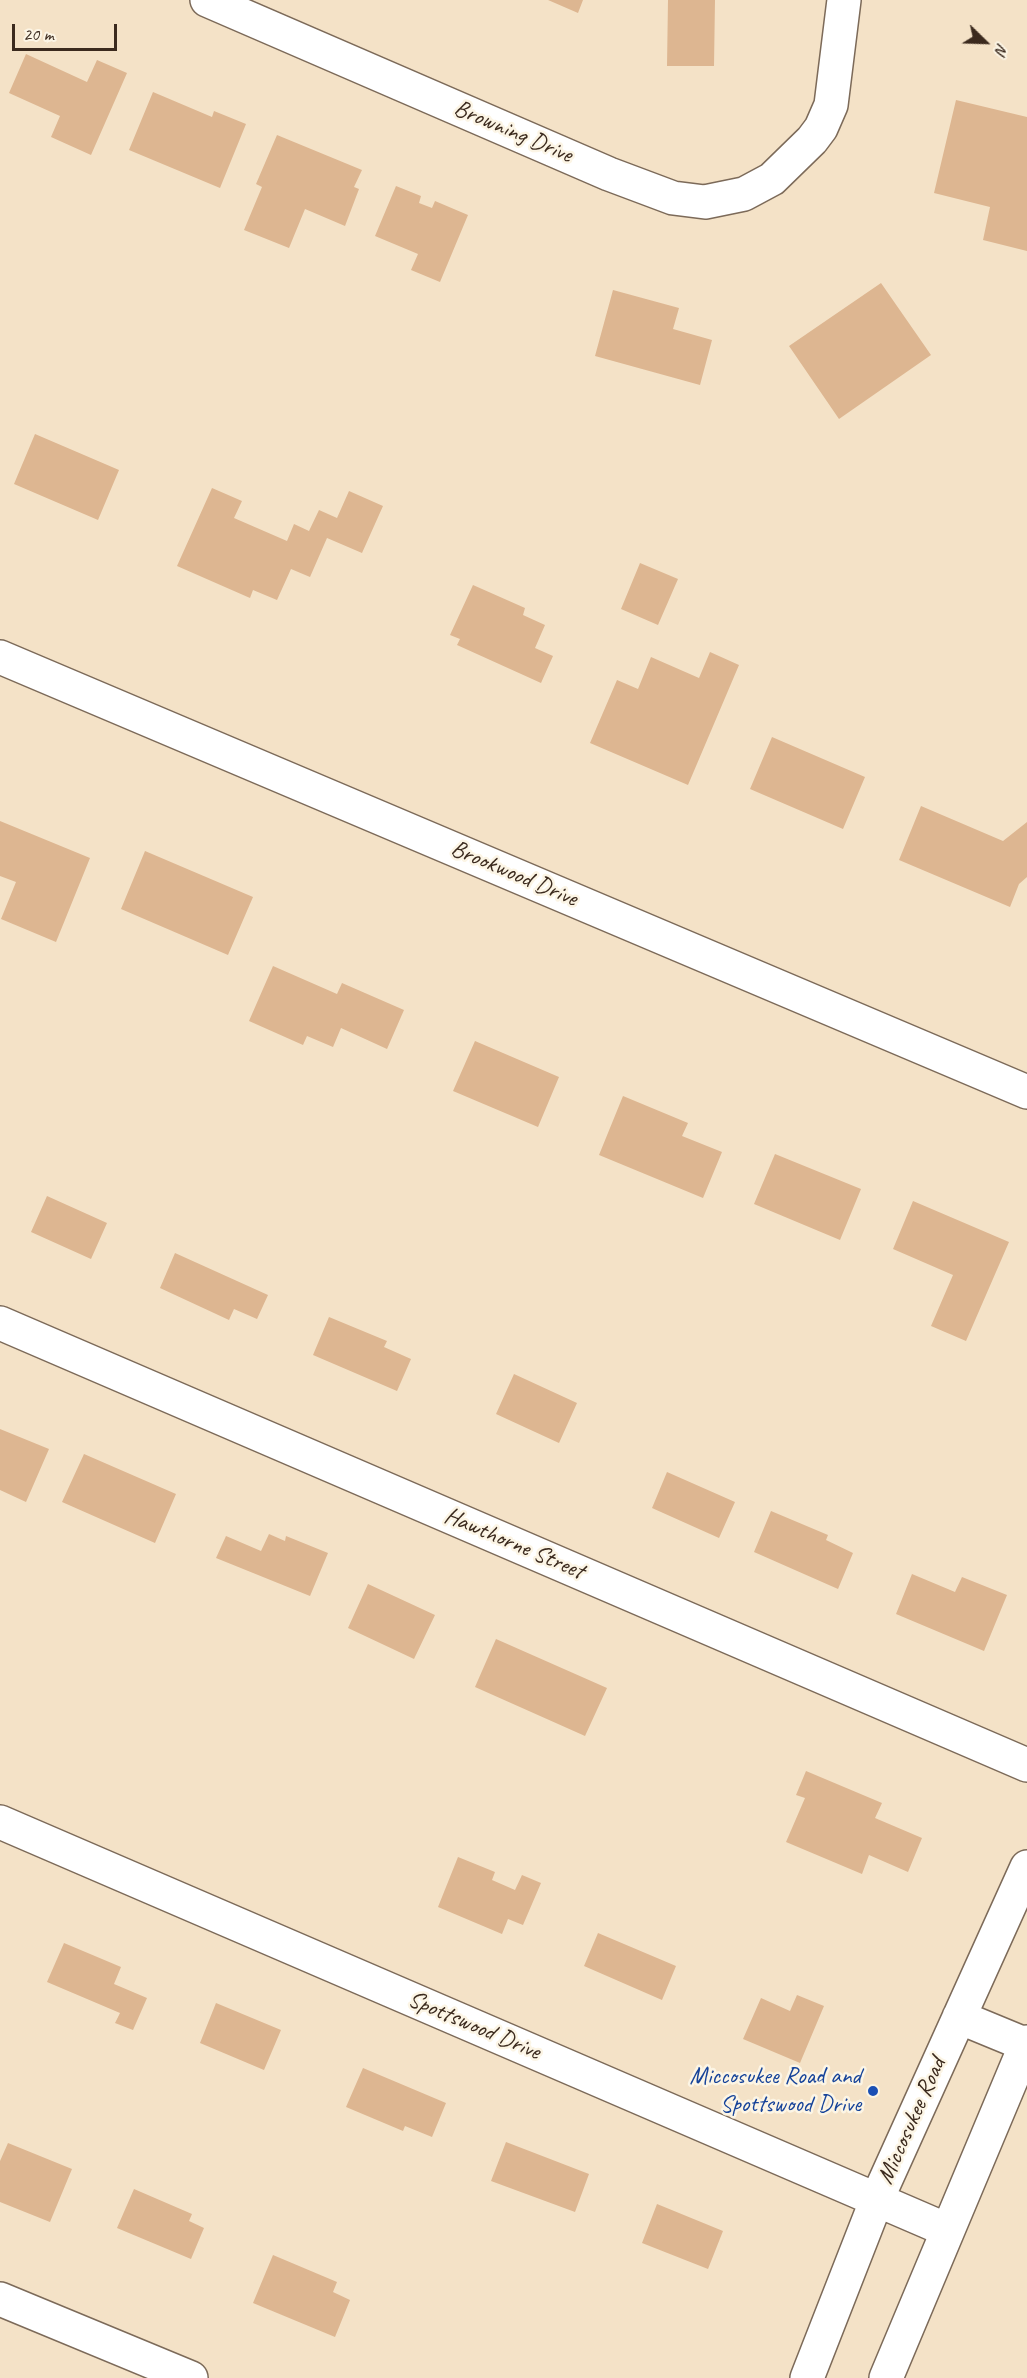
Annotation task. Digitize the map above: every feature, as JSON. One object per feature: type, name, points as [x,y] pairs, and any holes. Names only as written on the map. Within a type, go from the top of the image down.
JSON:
[{"type":"street","name":"Browning Drive","points":[[207,0],[609,174],[673,198],[705,202],[744,194],[772,179],[813,140],[831,105],[844,0]]},
{"type":"street","name":"Brookwood Drive","points":[[0,657],[1027,1092]]},
{"type":"street","name":"Hawthorne Street","points":[[0,1323],[1027,1765]]},
{"type":"street","name":"Spottswood Drive","points":[[0,1822],[947,2230]]},
{"type":"street","name":"Miccosukee Road","points":[[807,2378],[877,2199],[1027,1867]]},
{"type":"street","points":[[886,2378],[1027,2044],[960,2017]]},
{"type":"street","points":[[0,2299],[190,2378]]},
{"type":"building","points":[[548,0],[583,0],[578,13]]},
{"type":"building","points":[[668,0],[715,0],[714,66],[667,66]]},
{"type":"building","points":[[26,54],[87,82],[97,60],[127,73],[91,155],[51,137],[60,116],[9,93]]},
{"type":"building","points":[[153,92],[212,117],[214,111],[246,124],[220,188],[129,150]]},
{"type":"building","points":[[956,100],[1027,117],[1027,251],[983,240],[990,207],[934,193]]},
{"type":"building","points":[[277,135],[362,170],[354,187],[359,189],[345,226],[305,209],[289,248],[244,230],[262,187],[256,184]]},
{"type":"building","points":[[396,186],[421,196],[419,203],[432,208],[435,201],[468,215],[440,282],[411,270],[418,254],[375,236]]},
{"type":"building","points":[[881,283],[931,355],[839,419],[789,346]]},
{"type":"building","points":[[613,290],[679,308],[673,329],[712,340],[700,385],[595,356]]},
{"type":"building","points":[[35,434],[119,470],[98,520],[14,484]]},
{"type":"building","points":[[212,488],[242,501],[234,518],[287,541],[294,524],[309,531],[319,510],[337,518],[349,491],[383,506],[362,553],[327,538],[310,577],[291,569],[277,600],[253,590],[250,598],[177,566]]},
{"type":"building","points":[[640,563],[678,579],[658,625],[621,609]]},
{"type":"building","points":[[473,585],[525,608],[523,615],[545,625],[535,648],[553,656],[541,683],[457,645],[460,639],[450,635]]},
{"type":"building","points":[[710,652],[739,665],[688,785],[590,743],[617,680],[638,689],[651,657],[699,678]]},
{"type":"building","points":[[772,737],[865,777],[843,829],[750,789]]},
{"type":"building","points":[[921,806],[1003,841],[1027,822],[1027,877],[1019,884],[1010,907],[899,860]]},
{"type":"building","points":[[0,821],[90,858],[56,942],[1,919],[16,882],[0,876]]},
{"type":"building","points":[[145,851],[253,897],[228,955],[121,909]]},
{"type":"building","points":[[273,966],[337,994],[342,983],[404,1010],[387,1049],[341,1028],[333,1047],[307,1036],[303,1045],[249,1021]]},
{"type":"building","points":[[475,1041],[559,1077],[538,1127],[453,1091]]},
{"type":"building","points":[[623,1096],[688,1123],[682,1136],[722,1152],[703,1198],[599,1155]]},
{"type":"building","points":[[775,1154],[861,1189],[840,1240],[754,1204]]},
{"type":"building","points":[[47,1196],[107,1223],[91,1259],[31,1232]]},
{"type":"building","points":[[913,1201],[1009,1242],[966,1341],[931,1326],[953,1275],[893,1249]]},
{"type":"building","points":[[175,1253],[268,1295],[257,1319],[234,1309],[229,1320],[160,1288]]},
{"type":"building","points":[[329,1317],[387,1341],[384,1347],[411,1359],[397,1391],[313,1355]]},
{"type":"building","points":[[514,1374],[577,1403],[559,1443],[496,1414]]},
{"type":"building","points":[[0,1429],[49,1449],[26,1502],[0,1490]]},
{"type":"building","points":[[84,1454],[176,1494],[155,1543],[62,1502]]},
{"type":"building","points":[[667,1472],[735,1502],[719,1538],[652,1508]]},
{"type":"building","points":[[771,1511],[828,1535],[826,1540],[853,1553],[838,1589],[754,1552]]},
{"type":"building","points":[[269,1534],[285,1541],[286,1536],[328,1553],[310,1596],[216,1558],[226,1536],[261,1551]]},
{"type":"building","points":[[912,1574],[955,1592],[962,1577],[1007,1595],[984,1651],[896,1614]]},
{"type":"building","points":[[368,1584],[435,1615],[414,1659],[348,1628]]},
{"type":"building","points":[[496,1639],[607,1688],[585,1736],[475,1687]]},
{"type":"building","points":[[806,1771],[882,1803],[875,1818],[922,1838],[908,1872],[869,1855],[862,1874],[786,1842],[805,1798],[796,1795]]},
{"type":"building","points":[[458,1857],[495,1872],[492,1880],[515,1890],[522,1875],[541,1883],[523,1925],[508,1919],[502,1934],[438,1907]]},
{"type":"building","points":[[598,1933],[676,1966],[662,2000],[584,1966]]},
{"type":"building","points":[[64,1943],[121,1967],[114,1984],[147,1998],[133,2030],[115,2023],[120,2013],[47,1982]]},
{"type":"building","points":[[797,1995],[824,2006],[800,2063],[743,2039],[761,1998],[790,2011]]},
{"type":"building","points":[[216,2003],[281,2030],[264,2070],[200,2043]]},
{"type":"building","points":[[363,2068],[446,2103],[432,2137],[405,2126],[403,2131],[346,2107]]},
{"type":"building","points":[[506,2142],[589,2174],[575,2212],[491,2181]]},
{"type":"building","points":[[8,2143],[72,2169],[50,2222],[0,2202],[0,2161]]},
{"type":"building","points":[[134,2189],[192,2214],[189,2221],[204,2228],[191,2259],[117,2228]]},
{"type":"building","points":[[657,2204],[723,2231],[708,2269],[642,2243]]},
{"type":"building","points":[[273,2255],[337,2282],[333,2292],[350,2300],[335,2337],[253,2303]]},
{"type":"place","name":"Miccosukee Road and Spottswood Drive","points":[[873,2091]]}]
